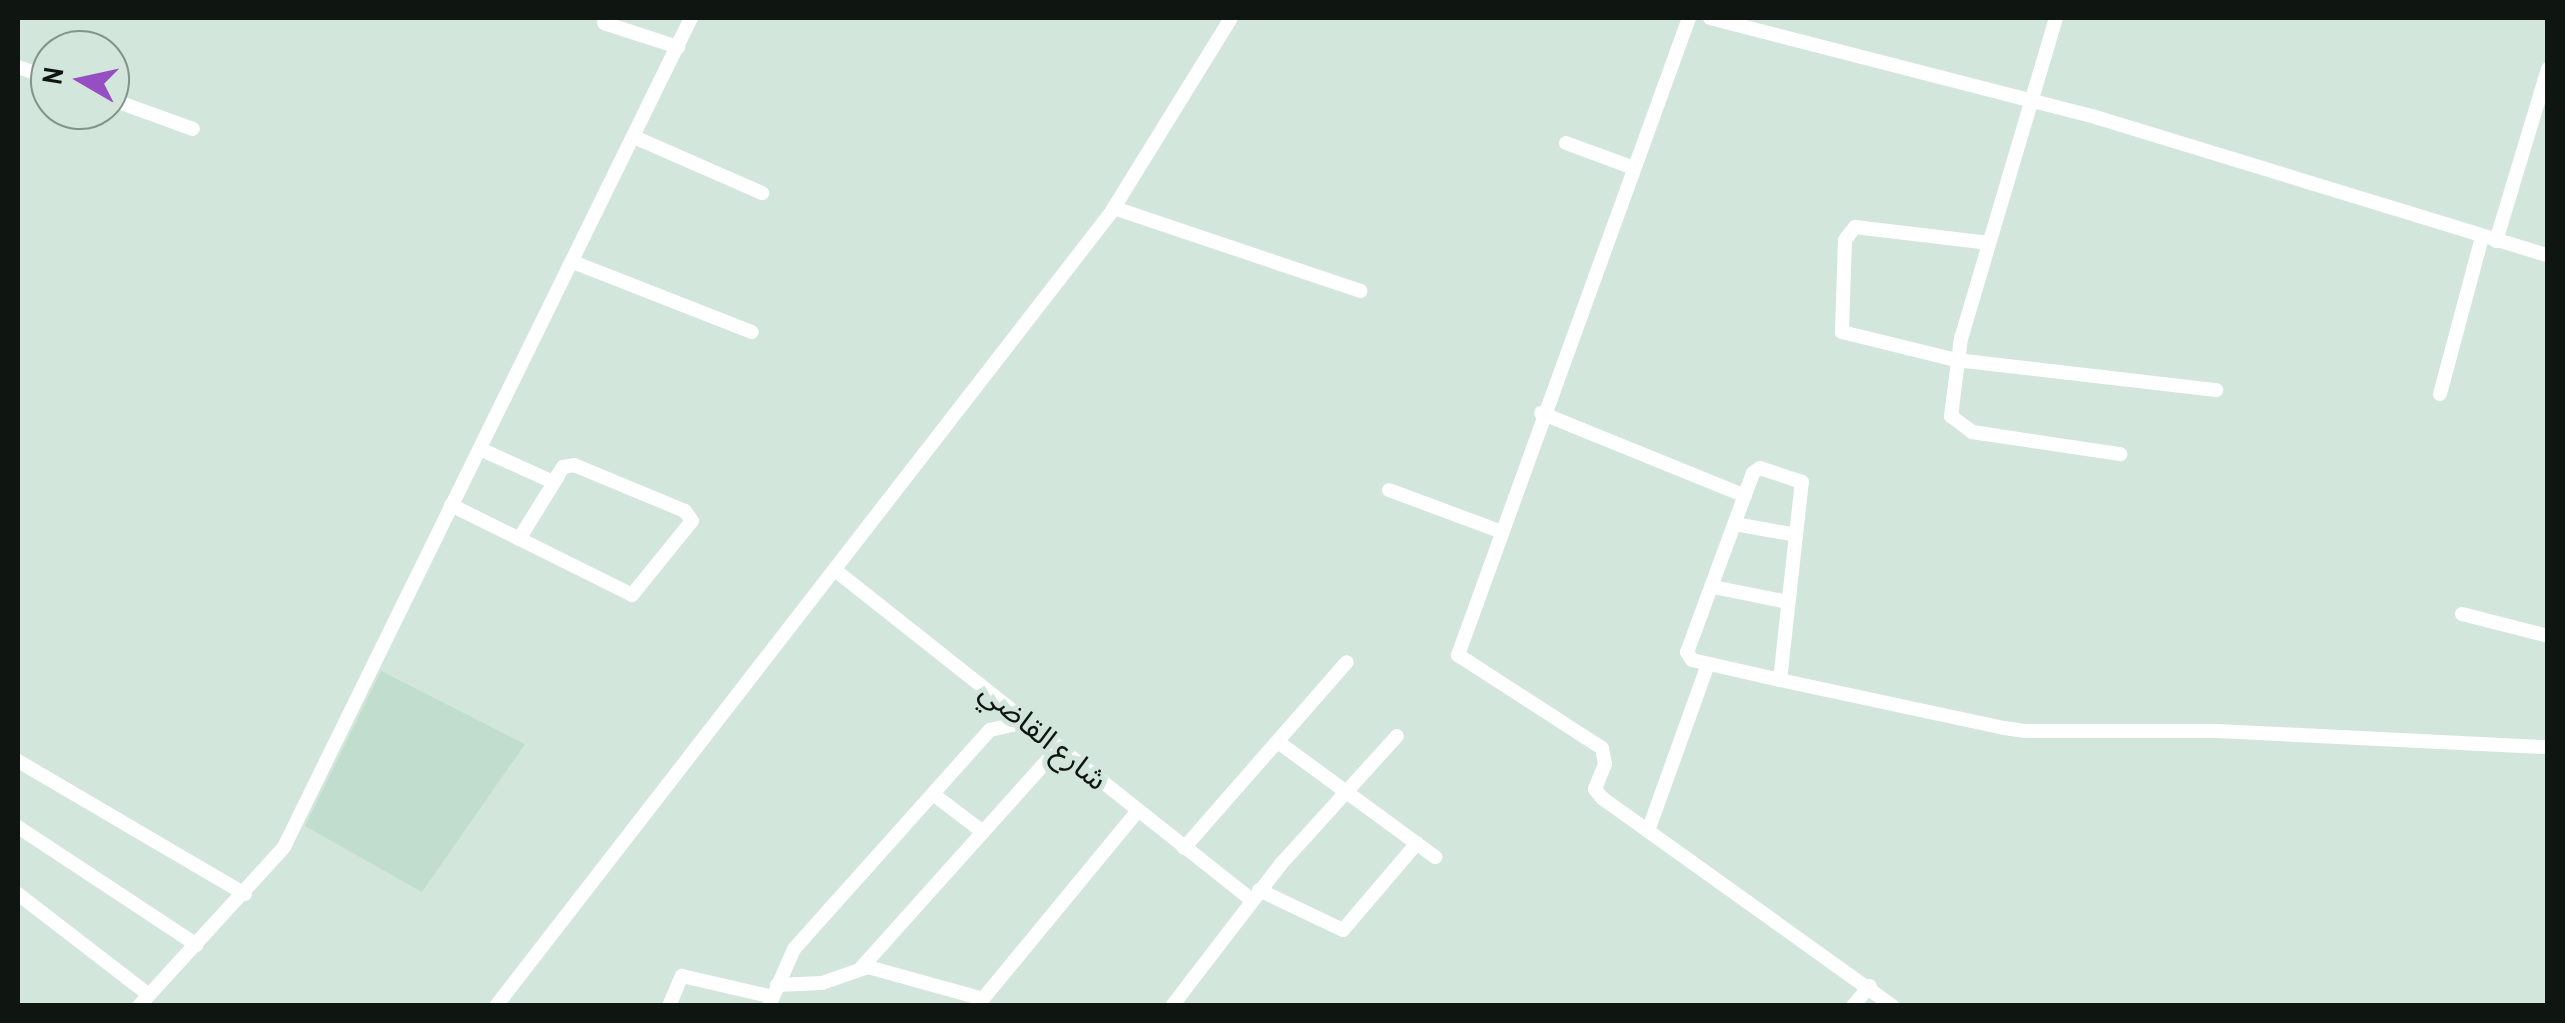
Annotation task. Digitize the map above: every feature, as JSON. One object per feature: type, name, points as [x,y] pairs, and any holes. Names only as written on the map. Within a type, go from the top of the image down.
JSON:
[{"type":"street","points":[[18,894],[144,1000],[284,847],[692,18]]},
{"type":"street","points":[[496,1006],[1114,208],[1231,18]]},
{"type":"street","points":[[1688,18],[1498,531],[1458,654],[1602,748],[1597,794],[1870,986],[1892,1006]]},
{"type":"street","points":[[1710,18],[2033,101],[2548,255]]},
{"type":"street","points":[[2056,18],[1956,360],[1951,416],[1964,428],[2120,454]]},
{"type":"street","points":[[604,24],[678,47]]},
{"type":"street","points":[[2440,394],[2547,72]]},
{"type":"street","points":[[130,106],[193,128]]},
{"type":"street","points":[[634,136],[762,192]]},
{"type":"street","points":[[1566,142],[1634,168]]},
{"type":"street","points":[[1114,208],[1360,291]]},
{"type":"street","points":[[1988,244],[1865,226],[1849,231],[1845,240],[1842,332],[1956,360],[2216,390]]},
{"type":"street","points":[[572,262],[752,332]]},
{"type":"street","points":[[1541,413],[1745,496]]},
{"type":"street","points":[[480,449],[552,482],[563,467],[574,465],[685,511],[692,521]]},
{"type":"street","points":[[520,539],[566,466],[692,521]]},
{"type":"street","points":[[1780,680],[1800,477],[1760,468],[1745,496],[1687,652],[1708,664],[1780,680],[2026,731],[2217,731],[2548,747]]},
{"type":"street","points":[[1389,490],[1498,531]]},
{"type":"street","points":[[451,505],[632,595],[692,521]]},
{"type":"street","points":[[1736,524],[1796,535]]},
{"type":"street","name":"شارع القاضي","points":[[836,570],[1028,720],[1137,812],[1256,895],[1343,930],[1418,843]]},
{"type":"street","points":[[1713,587],[1788,602]]},
{"type":"street","points":[[2462,614],[2548,636]]},
{"type":"street","points":[[1184,848],[1347,662]]},
{"type":"street","points":[[1648,831],[1708,664]]},
{"type":"street","points":[[773,996],[794,950],[990,730],[1028,720]]},
{"type":"street","points":[[1172,1006],[1256,895],[1351,792],[1396,736]]},
{"type":"street","points":[[1278,742],[1435,856]]},
{"type":"street","points":[[669,1006],[682,976],[773,996],[861,968],[1059,747]]},
{"type":"street","points":[[18,761],[245,894]]},
{"type":"street","points":[[933,794],[983,832]]},
{"type":"street","points":[[861,968],[978,1002],[1137,812]]},
{"type":"street","points":[[18,827],[197,945]]},
{"type":"street","points":[[1853,1006],[1870,986]]},
{"type":"shaded area","points":[[381,671],[525,744],[422,892],[305,826]]}]
